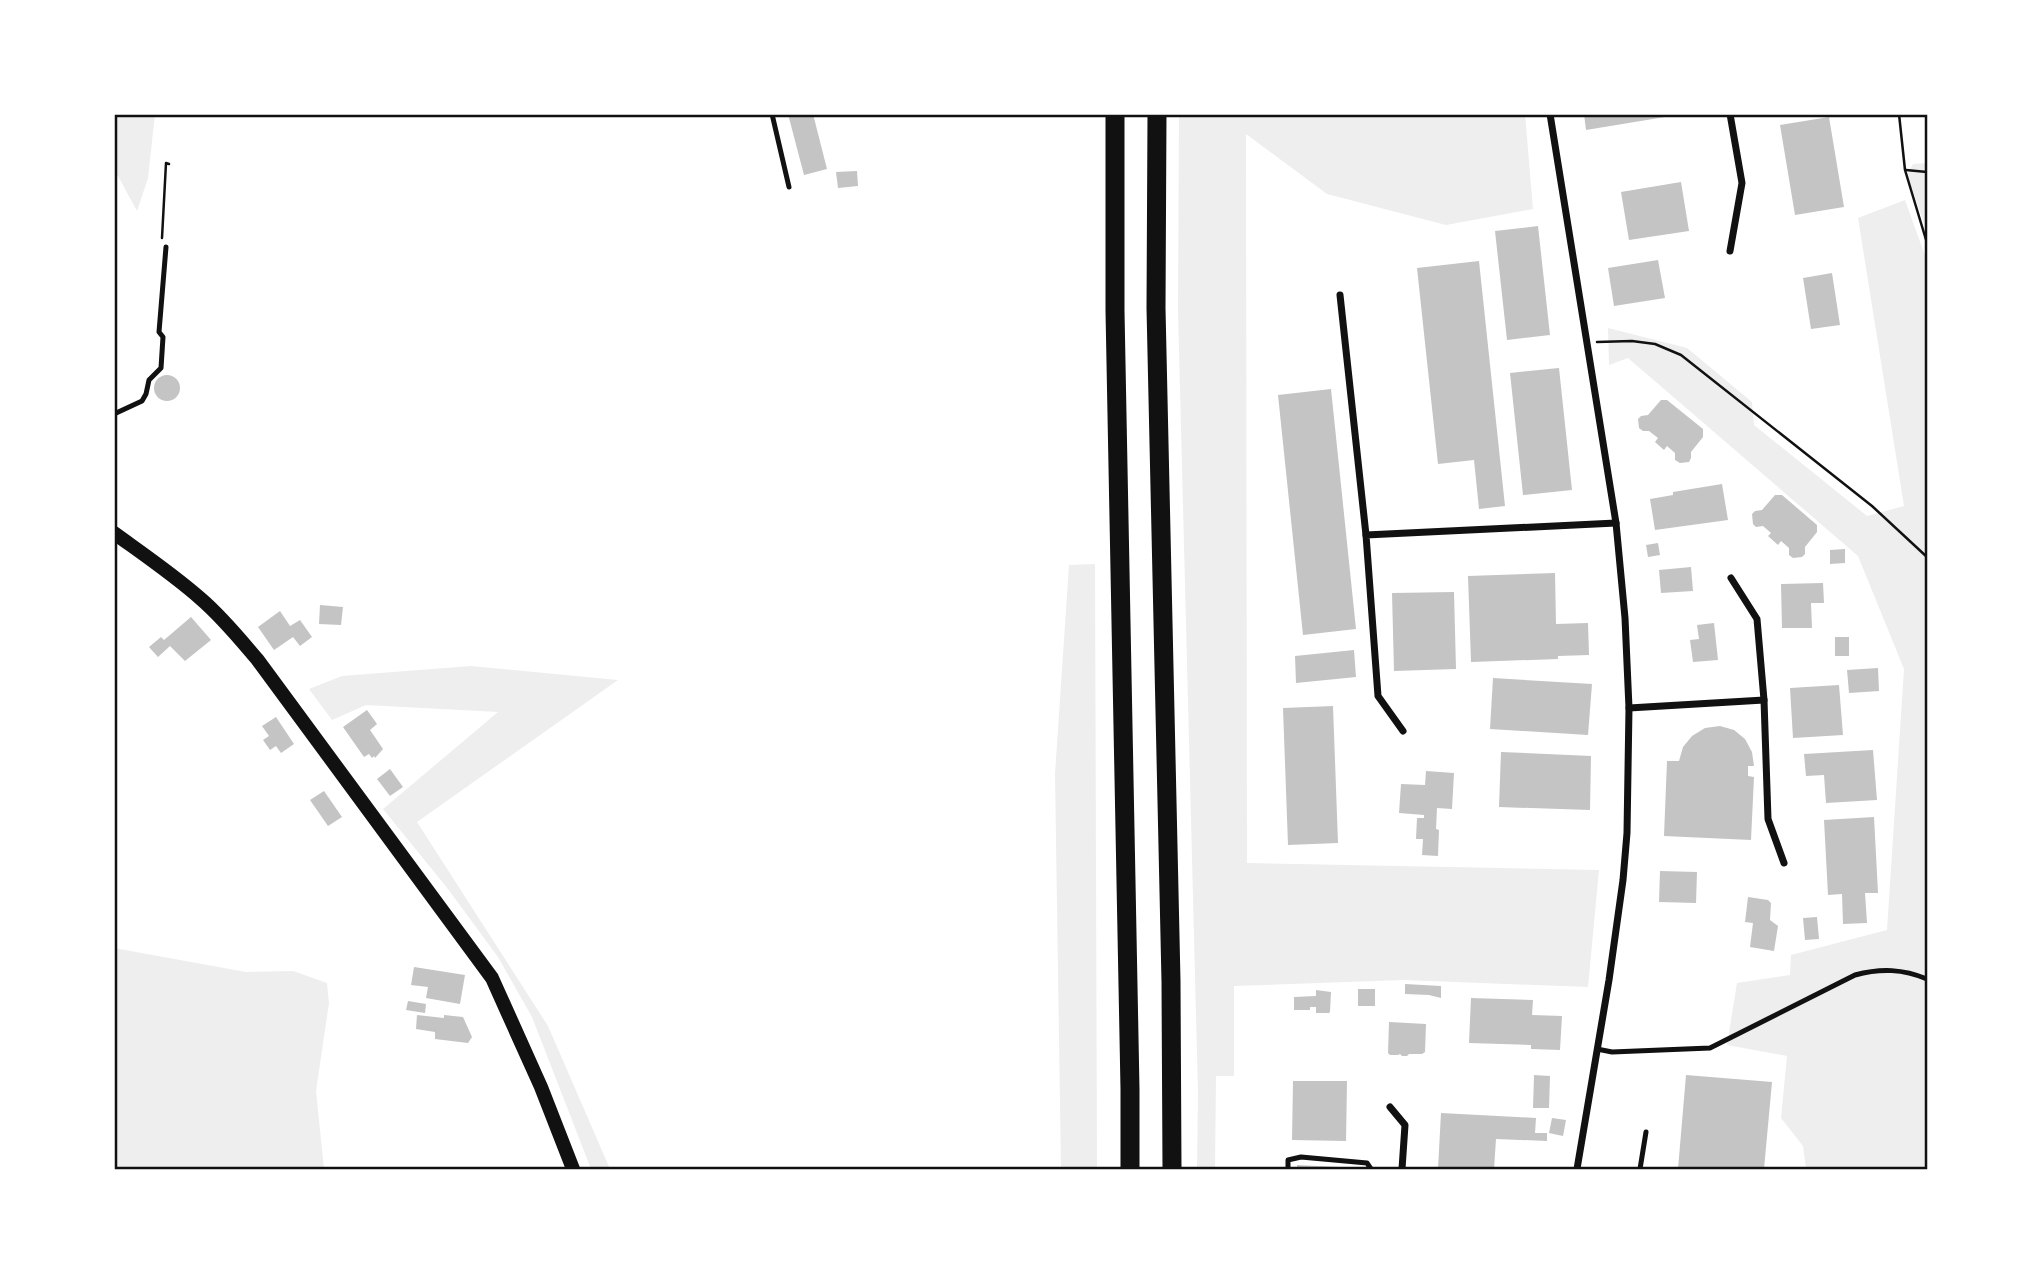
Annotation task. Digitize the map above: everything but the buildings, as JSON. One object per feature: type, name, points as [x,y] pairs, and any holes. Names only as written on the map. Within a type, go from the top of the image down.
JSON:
[{"type":"highway","points":[[1115,114],[1115,312],[1130,1169]]},
{"type":"highway","points":[[1157,114],[1156,308],[1171,981],[1172,1169]]},
{"type":"main road","points":[[114,533],[172,574],[202,600],[257,659],[492,978],[541,1087],[573,1169]]},
{"type":"street","points":[[1550,114],[1616,523],[1625,618],[1629,708],[1627,834],[1623,880],[1577,1169]]},
{"type":"street","points":[[1730,114],[1742,183],[1730,251]]},
{"type":"street","points":[[1340,295],[1366,535],[1378,696],[1404,731]]},
{"type":"street","points":[[1366,535],[1616,523]]},
{"type":"street","points":[[1731,578],[1757,619],[1764,700],[1768,819],[1784,863]]},
{"type":"street","points":[[1629,708],[1764,700]]},
{"type":"street","points":[[1390,1107],[1405,1125],[1402,1169]]},
{"type":"lane","points":[[772,114],[789,187]]},
{"type":"lane","points":[[114,414],[142,401],[149,380],[161,369],[163,337],[159,332],[166,247]]},
{"type":"lane","points":[[1597,1049],[1612,1052],[1710,1048],[1856,975],[1869,971],[1898,970],[1912,972],[1927,979]]},
{"type":"lane","points":[[1640,1169],[1646,1132]]},
{"type":"lane","points":[[1288,1169],[1288,1160],[1301,1157],[1367,1163],[1371,1169]]},
{"type":"path","points":[[1899,114],[1905,170],[1927,243]]},
{"type":"path","points":[[166,247],[162,241],[166,163],[169,164]]},
{"type":"path","points":[[1905,170],[1927,172]]},
{"type":"path","points":[[1586,342],[1632,341],[1655,344],[1681,355],[1872,506],[1927,557]]},
{"type":"shaded area","points":[[114,114],[155,114],[148,178],[137,211],[118,176],[114,174]]},
{"type":"shaded area","points":[[1179,114],[1525,114],[1533,209],[1446,225],[1327,194],[1246,134],[1247,863],[1599,870],[1588,987],[1404,980],[1234,986],[1234,1076],[1216,1076],[1215,1169],[1197,1169],[1198,1093],[1178,310]]},
{"type":"shaded area","points":[[1927,163],[1927,232],[1907,174],[1913,164]]},
{"type":"shaded area","points":[[1905,200],[1927,261],[1927,1169],[1806,1169],[1803,1146],[1781,1118],[1787,1056],[1727,1045],[1737,983],[1790,975],[1791,955],[1887,930],[1904,669],[1858,556],[1628,358],[1609,365],[1608,328],[1687,348],[1752,402],[1754,425],[1867,516],[1904,506],[1858,218]]},
{"type":"shaded area","points":[[1095,564],[1097,1169],[1061,1169],[1055,774],[1069,565]]},
{"type":"shaded area","points":[[471,666],[618,680],[417,822],[548,1026],[610,1169],[591,1169],[532,1017],[498,957],[448,889],[383,809],[498,712],[366,705],[332,720],[309,689],[342,676]]},
{"type":"shaded area","points":[[114,948],[246,972],[293,971],[327,983],[329,1003],[316,1091],[324,1169],[114,1169]]}]
